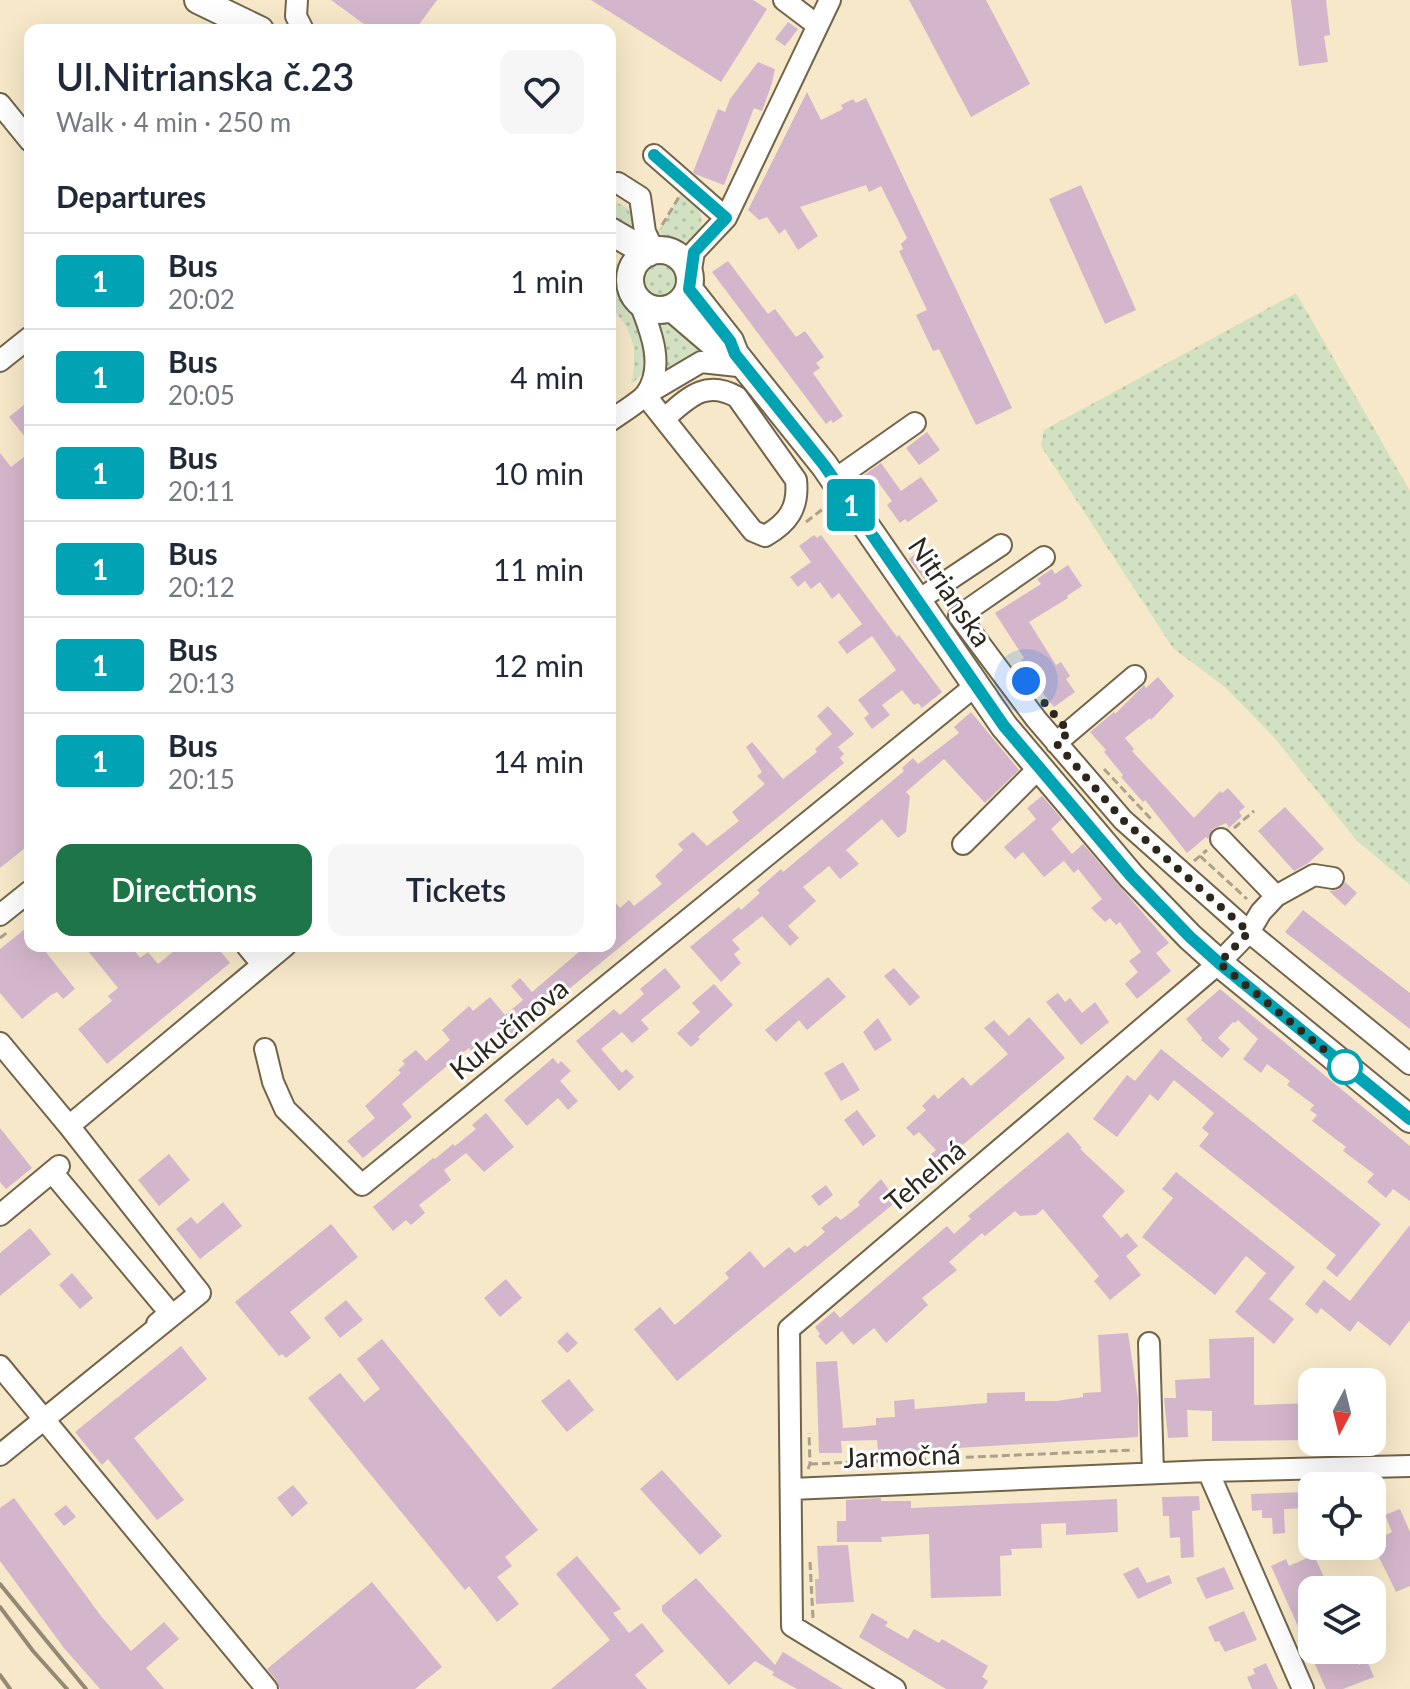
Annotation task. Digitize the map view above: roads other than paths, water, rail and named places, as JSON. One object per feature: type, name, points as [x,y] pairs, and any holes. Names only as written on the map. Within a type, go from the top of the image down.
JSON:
[{"type":"main road","points":[[198,0],[248,24]]},
{"type":"main road","name":"Nitrianska","points":[[616,234],[673,258],[741,361],[834,480],[975,686],[1039,768],[1159,906],[1219,963],[1410,1119]]},
{"type":"main road","points":[[616,258],[631,275]]},
{"type":"main road","points":[[673,258],[686,297],[655,313],[630,285],[631,275],[634,266],[673,258]]},
{"type":"main road","name":"Nitrianska","points":[[655,313],[741,361]]},
{"type":"street","points":[[297,0],[296,16],[300,24]]},
{"type":"street","points":[[784,0],[817,25]]},
{"type":"street","points":[[618,183],[640,197],[645,232],[673,258],[726,218],[830,0]]},
{"type":"street","points":[[0,104],[24,134]]},
{"type":"street","points":[[654,155],[726,218]]},
{"type":"street","points":[[645,395],[656,359],[655,313]]},
{"type":"street","points":[[0,361],[24,342]]},
{"type":"street","points":[[616,417],[645,395],[701,362],[741,361]]},
{"type":"street","points":[[645,395],[664,419],[753,531],[765,536],[793,513],[798,496],[796,480],[737,397],[709,388],[689,398],[664,419]]},
{"type":"street","points":[[834,480],[915,423]]},
{"type":"street","points":[[917,601],[1001,545]]},
{"type":"street","name":"Nitrianska","points":[[1044,557],[959,616],[1056,743],[1123,820],[1249,932],[1410,1064]]},
{"type":"street","points":[[1056,743],[1135,676]]},
{"type":"street","name":"Kukučínova","points":[[265,1049],[273,1082],[285,1109],[362,1185],[975,686]]},
{"type":"street","points":[[963,844],[1039,768]]},
{"type":"street","points":[[1221,839],[1276,896]]},
{"type":"street","points":[[1219,963],[1249,932],[1261,912],[1276,896],[1314,875],[1333,878]]},
{"type":"street","points":[[0,915],[24,896]]},
{"type":"street","points":[[252,952],[262,964]]},
{"type":"street","points":[[69,1126],[277,952]]},
{"type":"street","name":"Tehelná","points":[[791,1489],[789,1329],[1219,963]]},
{"type":"street","points":[[0,1043],[200,1293],[0,1455]]},
{"type":"street","points":[[4,1204],[56,1169],[170,1313],[44,1419]]},
{"type":"street","points":[[1149,1343],[1153,1473]]},
{"type":"street","points":[[0,1366],[267,1689]]},
{"type":"street","name":"Jarmočná","points":[[791,1489],[1208,1471],[1409,1469]]},
{"type":"street","points":[[1208,1471],[1303,1689]]},
{"type":"street","points":[[791,1489],[792,1626],[895,1689]]},
{"type":"railway","points":[[0,1584],[86,1689]]},
{"type":"railway","points":[[0,1607],[67,1689]]},
{"type":"railway","points":[[0,1675],[10,1689]]}]
